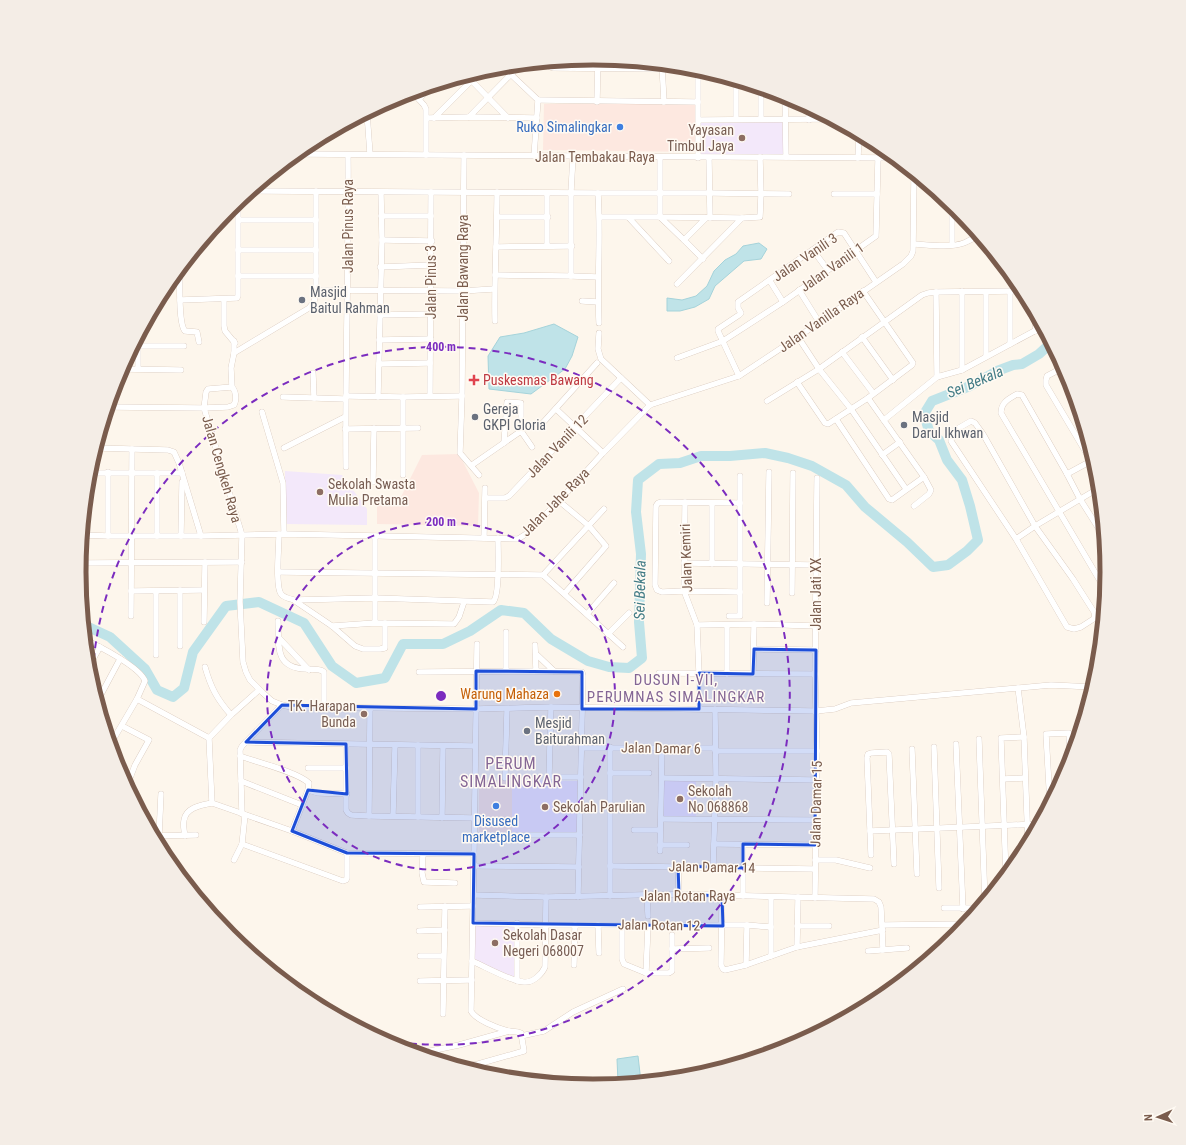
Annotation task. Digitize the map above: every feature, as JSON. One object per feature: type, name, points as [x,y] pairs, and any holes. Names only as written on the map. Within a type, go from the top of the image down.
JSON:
[{"type":"street","points":[[551,67],[641,67]]},
{"type":"street","points":[[597,102],[598,68]]},
{"type":"street","points":[[662,70],[664,102]]},
{"type":"street","points":[[469,117],[513,72]]},
{"type":"street","points":[[510,74],[538,100],[597,102],[698,102]]},
{"type":"street","points":[[698,76],[698,158]]},
{"type":"street","points":[[434,118],[472,80],[508,118]]},
{"type":"street","points":[[736,86],[736,119]]},
{"type":"street","points":[[419,100],[424,94]]},
{"type":"street","points":[[761,94],[761,119]]},
{"type":"street","points":[[417,97],[426,109],[426,155]]},
{"type":"street","points":[[534,156],[538,100]]},
{"type":"street","points":[[785,103],[786,157]]},
{"type":"street","points":[[809,120],[810,114]]},
{"type":"street","points":[[368,117],[370,154]]},
{"type":"street","points":[[427,118],[537,118]]},
{"type":"street","points":[[699,120],[822,119]]},
{"type":"street","points":[[858,158],[859,141]]},
{"type":"street","name":"Jalan Tembakau Raya","points":[[306,154],[698,158],[885,158]]},
{"type":"street","name":"Jalan Pinus Raya","points":[[346,467],[345,397],[348,290],[348,155]]},
{"type":"street","name":"Jalan Bawang Raya","points":[[464,155],[462,396],[460,453],[472,465]]},
{"type":"street","points":[[571,276],[571,192],[573,156]]},
{"type":"street","points":[[660,157],[660,217],[703,259]]},
{"type":"street","points":[[600,217],[760,218],[760,157]]},
{"type":"street","points":[[684,240],[708,218],[710,193],[709,158]]},
{"type":"street","name":"Jalan Vanili 1","points":[[677,358],[723,341],[783,302],[827,269],[876,236],[878,158]]},
{"type":"street","name":"Jalan Vanilla Raya","points":[[650,405],[738,376],[798,337],[895,270],[911,256],[913,251],[914,180]]},
{"type":"street","points":[[258,191],[789,194]]},
{"type":"street","points":[[234,353],[309,308],[314,302],[316,290],[316,191]]},
{"type":"street","points":[[378,397],[380,267],[382,240],[381,192]]},
{"type":"street","name":"Jalan Pinus 3","points":[[430,396],[430,290],[432,241],[431,192]]},
{"type":"street","points":[[495,321],[494,289],[497,217],[496,192]]},
{"type":"street","points":[[547,193],[547,246]]},
{"type":"street","points":[[598,193],[600,217],[598,276],[599,322]]},
{"type":"street","points":[[834,194],[877,194]]},
{"type":"street","points":[[180,300],[224,300],[237,298],[238,210]]},
{"type":"street","points":[[952,245],[953,215]]},
{"type":"street","points":[[381,216],[431,216]]},
{"type":"street","points":[[497,217],[548,217]]},
{"type":"street","points":[[629,218],[669,261]]},
{"type":"street","points":[[677,284],[742,218]]},
{"type":"street","points":[[239,220],[316,220]]},
{"type":"street","name":"Jalan Vanili 3","points":[[723,341],[718,329],[740,315],[741,313],[738,308],[738,302],[840,232],[844,233],[876,282]]},
{"type":"street","points":[[914,244],[952,245],[966,242],[974,237]]},
{"type":"street","points":[[382,240],[432,241]]},
{"type":"street","points":[[496,246],[572,246]]},
{"type":"street","points":[[238,250],[316,250]]},
{"type":"street","points":[[813,250],[827,269]]},
{"type":"street","points":[[380,267],[431,265]]},
{"type":"street","points":[[495,275],[598,276]]},
{"type":"street","points":[[238,276],[316,276]]},
{"type":"street","points":[[180,278],[180,300],[183,327],[186,331],[197,332],[199,342]]},
{"type":"street","points":[[770,281],[783,302]]},
{"type":"street","points":[[316,290],[462,291],[494,289]]},
{"type":"street","points":[[799,290],[819,322]]},
{"type":"street","points":[[797,382],[825,423],[831,423],[910,367],[912,362],[863,291]]},
{"type":"street","points":[[767,401],[819,368],[922,295],[936,292],[1015,292]]},
{"type":"street","points":[[936,292],[937,377]]},
{"type":"street","points":[[962,292],[962,370]]},
{"type":"street","points":[[986,292],[986,356]]},
{"type":"street","points":[[1010,292],[1010,344]]},
{"type":"street","points":[[224,300],[225,331],[240,349]]},
{"type":"street","points":[[582,301],[598,302]]},
{"type":"street","points":[[380,315],[431,314]]},
{"type":"street","points":[[884,420],[937,377],[962,370],[1036,331],[1036,324]]},
{"type":"street","points":[[599,333],[598,349],[600,358],[650,405]]},
{"type":"street","points":[[798,337],[819,368],[851,409],[906,489]]},
{"type":"street","points":[[862,337],[893,380]]},
{"type":"street","points":[[379,340],[431,339]]},
{"type":"street","points":[[232,387],[208,389],[206,392],[204,408],[228,407],[235,404],[235,389],[232,387],[231,368],[234,353],[234,341]]},
{"type":"street","points":[[723,341],[738,376]]},
{"type":"street","points":[[139,346],[184,346]]},
{"type":"street","points":[[138,348],[138,369]]},
{"type":"street","points":[[842,352],[871,396],[884,420],[924,477],[931,492],[914,506]]},
{"type":"street","points":[[379,364],[430,363]]},
{"type":"street","points":[[539,427],[597,363]]},
{"type":"street","points":[[128,369],[181,370]]},
{"type":"street","points":[[1058,370],[1047,376],[1046,385],[1085,448]]},
{"type":"street","points":[[313,373],[314,398]]},
{"type":"street","name":"Jalan Vanili 12","points":[[485,498],[505,498],[509,496],[621,378]]},
{"type":"street","points":[[1098,527],[1080,499],[1022,395],[1017,394],[1004,402],[1001,407],[1001,412],[1100,580]]},
{"type":"street","points":[[283,397],[462,396]]},
{"type":"street","points":[[403,397],[403,476]]},
{"type":"street","points":[[504,443],[507,402],[521,403],[521,431],[532,448]]},
{"type":"street","name":"Jalan Jahe Raya","points":[[87,535],[201,536],[281,534],[518,539],[526,534],[559,501],[650,405]]},
{"type":"street","name":"Jalan Cengkeh Raya","points":[[113,407],[204,408],[242,535],[240,610],[243,662],[250,680],[259,690],[272,701],[282,705]]},
{"type":"street","points":[[556,409],[603,453]]},
{"type":"street","points":[[262,412],[283,483],[278,572],[279,592],[283,596],[295,600],[332,626],[355,646],[363,649],[380,649],[386,647],[385,623]]},
{"type":"street","points":[[284,448],[345,417]]},
{"type":"street","points":[[836,419],[889,499],[892,500],[924,477]]},
{"type":"street","points":[[967,423],[975,423],[983,434],[1035,526],[1073,579],[1094,612],[1095,618],[1081,627],[1074,629],[1067,627],[1016,539],[951,441],[952,432],[967,423]]},
{"type":"street","points":[[373,482],[374,428]]},
{"type":"street","points":[[346,429],[418,428]]},
{"type":"street","points":[[479,475],[472,465],[521,431]]},
{"type":"street","points":[[882,455],[900,442]]},
{"type":"street","points":[[101,448],[172,450],[176,456],[201,536]]},
{"type":"street","points":[[131,616],[132,449]]},
{"type":"street","points":[[1067,474],[1088,462]]},
{"type":"street","points":[[108,472],[108,536]]},
{"type":"street","points":[[767,603],[769,472]]},
{"type":"street","points":[[95,473],[157,473],[182,475]]},
{"type":"street","points":[[156,536],[157,473]]},
{"type":"street","points":[[792,592],[793,473]]},
{"type":"street","points":[[181,536],[182,475]]},
{"type":"street","points":[[729,616],[740,616],[740,476]]},
{"type":"street","name":"Jalan Jati XX","points":[[816,711],[817,478]]},
{"type":"street","points":[[484,538],[485,488]]},
{"type":"street","points":[[1016,539],[1094,491]]},
{"type":"street","points":[[559,501],[589,526],[606,546],[565,594]]},
{"type":"street","points":[[740,504],[685,502],[658,503],[656,506],[655,585],[657,590],[662,592],[740,592]]},
{"type":"street","name":"Jalan Kemiri","points":[[685,502],[684,591],[697,625],[699,709]]},
{"type":"street","points":[[712,503],[712,564]]},
{"type":"street","points":[[543,575],[604,509]]},
{"type":"street","points":[[375,623],[376,536]]},
{"type":"street","points":[[295,600],[375,598],[464,602],[495,601],[498,574],[498,538]]},
{"type":"street","points":[[204,622],[205,562]]},
{"type":"street","points":[[86,563],[131,564],[242,562]]},
{"type":"street","points":[[684,564],[816,565]]},
{"type":"street","points":[[278,572],[543,575],[623,646]]},
{"type":"street","points":[[587,614],[614,582]]},
{"type":"street","points":[[180,590],[180,646]]},
{"type":"street","points":[[131,591],[204,590]]},
{"type":"street","points":[[156,591],[156,655]]},
{"type":"street","points":[[332,626],[375,623],[454,624],[459,617],[464,602]]},
{"type":"street","points":[[608,634],[629,613]]},
{"type":"street","points":[[278,621],[279,652],[287,664],[297,669],[319,670],[324,672],[324,708]]},
{"type":"street","points":[[697,625],[754,624],[816,626]]},
{"type":"street","points":[[754,624],[754,674]]},
{"type":"street","points":[[726,674],[727,625]]},
{"type":"street","points":[[506,632],[506,671]]},
{"type":"street","points":[[279,638],[310,670]]},
{"type":"street","points":[[91,643],[133,668],[144,678],[145,681],[113,740]]},
{"type":"street","points":[[472,1065],[524,1051],[521,1033],[509,1031],[478,1019],[473,1016],[470,1004],[474,895],[477,644]]},
{"type":"street","points":[[536,645],[536,671]]},
{"type":"street","points":[[93,659],[100,647]]},
{"type":"street","points":[[754,649],[816,650]]},
{"type":"street","points":[[536,654],[554,671]]},
{"type":"street","points":[[101,695],[120,659]]},
{"type":"street","points":[[205,667],[214,692],[220,703],[231,715]]},
{"type":"street","points":[[419,672],[582,672],[582,748],[578,897]]},
{"type":"street","points":[[659,674],[815,674]]},
{"type":"street","points":[[234,860],[242,844],[243,815],[240,756],[242,746],[282,705],[291,707],[370,709],[551,708],[816,711],[835,709],[851,703],[1051,685],[1087,687]]},
{"type":"street","points":[[1018,688],[1024,737],[1028,834]]},
{"type":"street","points":[[212,803],[209,738],[231,715],[259,690]]},
{"type":"street","points":[[137,698],[209,738]]},
{"type":"street","points":[[505,778],[507,708]]},
{"type":"street","points":[[551,708],[549,777],[581,777]]},
{"type":"street","points":[[369,816],[370,709]]},
{"type":"street","points":[[713,868],[716,778],[715,709]]},
{"type":"street","name":"Jalan Damar 15","points":[[815,898],[817,751],[816,711]]},
{"type":"street","points":[[122,726],[149,740],[130,779]]},
{"type":"street","points":[[1049,794],[1046,734],[1069,733],[1069,748]]},
{"type":"street","points":[[1006,867],[1001,738],[1024,737]]},
{"type":"street","points":[[979,739],[985,895]]},
{"type":"street","points":[[246,742],[475,746]]},
{"type":"street","points":[[346,744],[346,810],[351,815],[475,818]]},
{"type":"street","points":[[956,744],[963,909]]},
{"type":"street","points":[[393,816],[395,745]]},
{"type":"street","points":[[418,746],[418,817]]},
{"type":"street","points":[[442,818],[443,746]]},
{"type":"street","points":[[610,747],[610,896]]},
{"type":"street","name":"Jalan Damar 6","points":[[582,748],[610,747],[817,751]]},
{"type":"street","points":[[934,747],[939,888]]},
{"type":"street","points":[[662,748],[660,848],[687,846]]},
{"type":"street","points":[[912,749],[917,874]]},
{"type":"street","points":[[871,854],[867,758],[868,754],[871,752],[883,751],[889,754],[894,864]]},
{"type":"street","points":[[240,756],[277,768],[309,783],[308,790],[292,831]]},
{"type":"street","points":[[308,768],[346,768]]},
{"type":"street","points":[[610,773],[649,773]]},
{"type":"street","points":[[662,778],[816,780]]},
{"type":"street","points":[[1003,779],[1025,778]]},
{"type":"street","points":[[241,781],[302,805]]},
{"type":"street","points":[[308,790],[318,793],[346,794]]},
{"type":"street","points":[[157,832],[161,794]]},
{"type":"street","points":[[185,836],[184,819],[187,814],[194,807],[212,803],[292,831],[346,853],[474,854]]},
{"type":"street","points":[[661,819],[815,820]]},
{"type":"street","points":[[870,831],[1034,824]]},
{"type":"street","points":[[634,830],[660,830]]},
{"type":"street","points":[[159,836],[196,835]]},
{"type":"street","points":[[474,835],[580,835]]},
{"type":"street","points":[[242,844],[344,881],[347,878],[346,853]]},
{"type":"street","points":[[714,844],[815,845]]},
{"type":"street","points":[[743,844],[744,896]]},
{"type":"street","points":[[423,854],[422,873],[424,882],[455,883]]},
{"type":"street","points":[[815,860],[836,860],[870,868]]},
{"type":"street","points":[[474,866],[579,867]]},
{"type":"street","name":"Jalan Damar 14","points":[[610,866],[815,869]]},
{"type":"street","points":[[678,866],[679,894]]},
{"type":"street","name":"Jalan Rotan Raya","points":[[474,895],[578,897],[679,894],[874,899],[879,902],[881,907],[883,950]]},
{"type":"street","points":[[647,895],[648,916]]},
{"type":"street","points":[[722,896],[723,926],[721,965],[725,970],[746,965],[797,947],[883,927],[958,924]]},
{"type":"street","points":[[472,960],[517,981],[528,982],[534,980],[545,967],[546,897]]},
{"type":"street","points":[[771,897],[771,956]]},
{"type":"street","points":[[797,947],[798,897]]},
{"type":"street","points":[[442,1014],[445,906]]},
{"type":"street","points":[[420,907],[473,906]]},
{"type":"street","points":[[944,908],[974,908]]},
{"type":"street","name":"Jalan Rotan 12","points":[[473,923],[517,923],[546,925],[747,925],[771,927]]},
{"type":"street","points":[[517,923],[517,981]]},
{"type":"street","points":[[598,924],[599,953]]},
{"type":"street","points":[[574,965],[575,925]]},
{"type":"street","points":[[622,925],[622,960],[624,964],[646,973],[669,973],[672,971],[672,936]]},
{"type":"street","points":[[646,973],[648,925]]},
{"type":"street","points":[[746,965],[747,925]]},
{"type":"street","points":[[797,926],[830,926]]},
{"type":"street","points":[[419,931],[445,930]]},
{"type":"street","points":[[672,949],[709,948]]},
{"type":"street","points":[[868,950],[907,948]]},
{"type":"street","points":[[420,956],[443,956]]},
{"type":"street","points":[[420,981],[442,979],[472,980]]},
{"type":"street","points":[[522,1036],[544,1031],[572,1012],[623,989]]},
{"type":"street","points":[[430,1050],[459,1045],[509,1031]]},
{"type":"highlighted area","points":[[754,649],[816,650],[815,845],[743,844],[743,868],[678,866],[679,894],[722,896],[723,926],[473,923],[474,854],[347,853],[292,831],[308,790],[347,794],[346,744],[246,742],[282,705],[476,709],[476,671],[582,672],[582,709],[699,709],[699,673],[753,674]]},
{"type":"shaded area","name":"Ruko Simalingkar","points":[[698,103],[696,152],[543,150],[544,104]]},
{"type":"shaded area","name":"Yayasan Timbul Jaya","points":[[701,120],[784,122],[783,155],[701,154]]},
{"type":"shaded area","points":[[459,454],[479,493],[478,526],[377,524],[377,503],[398,503],[422,455]]},
{"type":"shaded area","name":"Sekolah Swasta Mulia Pretama","points":[[285,471],[342,475],[367,509],[367,525],[285,524]]},
{"type":"shaded area","name":"Disused marketplace","points":[[479,780],[512,780],[512,833],[479,832]]},
{"type":"shaded area","name":"Sekolah Parulian","points":[[512,780],[578,781],[577,833],[512,833]]},
{"type":"shaded area","name":"Sekolah No 068868","points":[[663,780],[696,780],[696,818],[663,818]]},
{"type":"shaded area","name":"Sekolah Dasar Negeri 068007","points":[[475,924],[516,924],[516,978],[475,961]]},
{"type":"water","points":[[759,243],[767,249],[761,259],[744,261],[715,286],[709,299],[695,307],[680,311],[667,311],[667,298],[682,300],[696,296],[707,286],[714,271],[725,260],[736,254],[743,246]]},
{"type":"water","points":[[554,324],[578,337],[572,356],[565,369],[531,394],[489,389],[488,356],[500,337],[524,333]]},
{"type":"water","points":[[638,1056],[641,1078],[618,1079],[617,1059]]},
{"type":"waterway","name":"Sei Bekala","points":[[89,627],[110,637],[145,669],[157,690],[173,697],[184,688],[193,652],[226,606],[259,602],[304,623],[332,666],[356,683],[385,678],[403,644],[443,644],[470,631],[501,610],[524,613],[551,639],[588,661],[609,667],[629,668],[642,658],[639,622],[641,554],[636,512],[638,480],[659,464],[680,463],[701,456],[730,456],[765,453],[788,458],[812,466],[846,485],[865,507],[907,542],[933,567],[948,565],[967,551],[978,540],[962,480],[947,460],[939,440],[929,431],[924,414],[932,401],[970,386],[997,371],[1013,365],[1022,364],[1039,354],[1047,346]]},
{"type":"place","name":"Ruko Simalingkar","points":[[620,127]]},
{"type":"place","name":"Yayasan Timbul Jaya","points":[[742,138]]},
{"type":"place","name":"Masjid Baitul Rahman","points":[[302,300]]},
{"type":"place","name":"Puskesmas Bawang","points":[[474,380]]},
{"type":"place","name":"Gereja GKPI Gloria","points":[[475,417]]},
{"type":"place","name":"Masjid Darul Ikhwan","points":[[904,425]]},
{"type":"place","name":"Sekolah Swasta Mulia Pretama","points":[[320,492]]},
{"type":"place","name":"Warung Mahaza","points":[[557,694]]},
{"type":"place","name":"TK. Harapan Bunda","points":[[364,714]]},
{"type":"place","name":"Mesjid Baiturahman","points":[[527,731]]},
{"type":"place","name":"Sekolah No 068868","points":[[680,799]]},
{"type":"place","name":"Disused marketplace","points":[[496,806]]},
{"type":"place","name":"Sekolah Parulian","points":[[545,807]]},
{"type":"place","name":"Sekolah Dasar Negeri 068007","points":[[495,943]]},
{"type":"district","name":"DUSUN I-VII, PERUMNAS SIMALINGKAR","points":[[676,688]]},
{"type":"district","name":"PERUM SIMALINGKAR","points":[[511,772]]}]
